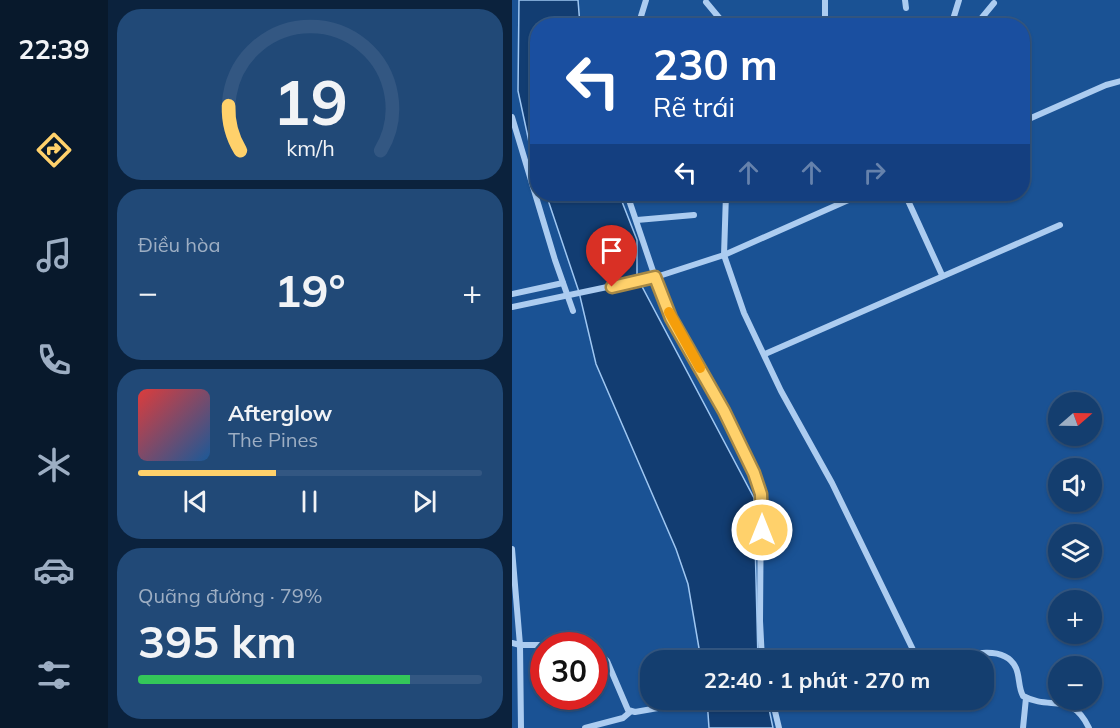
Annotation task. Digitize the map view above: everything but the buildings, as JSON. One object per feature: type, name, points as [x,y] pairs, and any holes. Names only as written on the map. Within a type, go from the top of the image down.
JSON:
[{"type":"street","points":[[640,18],[646,0]]},
{"type":"street","points":[[825,0],[825,18]]},
{"type":"street","points":[[905,0],[906,8]]},
{"type":"street","points":[[953,18],[959,0]]},
{"type":"street","points":[[706,2],[719,18]]},
{"type":"street","points":[[982,18],[994,3]]},
{"type":"street","points":[[1030,118],[1106,85],[1121,81]]},
{"type":"street","points":[[512,117],[530,176]]},
{"type":"street","points":[[538,201],[573,311]]},
{"type":"street","points":[[630,201],[652,278],[671,318],[748,459],[761,494],[761,650]]},
{"type":"street","points":[[726,201],[725,255],[744,313],[781,391],[832,483],[913,650]]},
{"type":"street","points":[[512,307],[652,278],[725,255],[846,201]]},
{"type":"street","points":[[908,201],[942,275]]},
{"type":"street","points":[[637,220],[694,215]]},
{"type":"street","points":[[765,354],[1060,225]]},
{"type":"street","points":[[512,294],[563,283]]},
{"type":"street","points":[[512,549],[520,645],[521,728]]},
{"type":"street","points":[[512,643],[530,645]]},
{"type":"street","points":[[994,655],[1002,656],[1015,666],[1020,692],[1026,698],[1068,704],[1078,710],[1089,728]]},
{"type":"street","points":[[608,664],[624,704],[630,712]]},
{"type":"street","points":[[1023,728],[1026,698]]},
{"type":"street","points":[[586,728],[623,718],[630,712],[644,710]]},
{"type":"street","points":[[775,710],[779,728]]},
{"type":"water","points":[[519,0],[578,0],[579,18],[530,18],[530,145],[518,91]]},
{"type":"water","points":[[548,201],[622,201],[637,240],[637,277],[754,498],[758,650],[699,650],[688,584],[676,549],[596,364],[579,292]]},
{"type":"water","points":[[708,710],[769,710],[773,728],[709,728]]},
{"type":"slow traffic","points":[[669,312],[700,368]]},
{"type":"route","points":[[612,287],[655,277],[671,318],[724,411],[754,473],[763,508],[762,530]]}]
